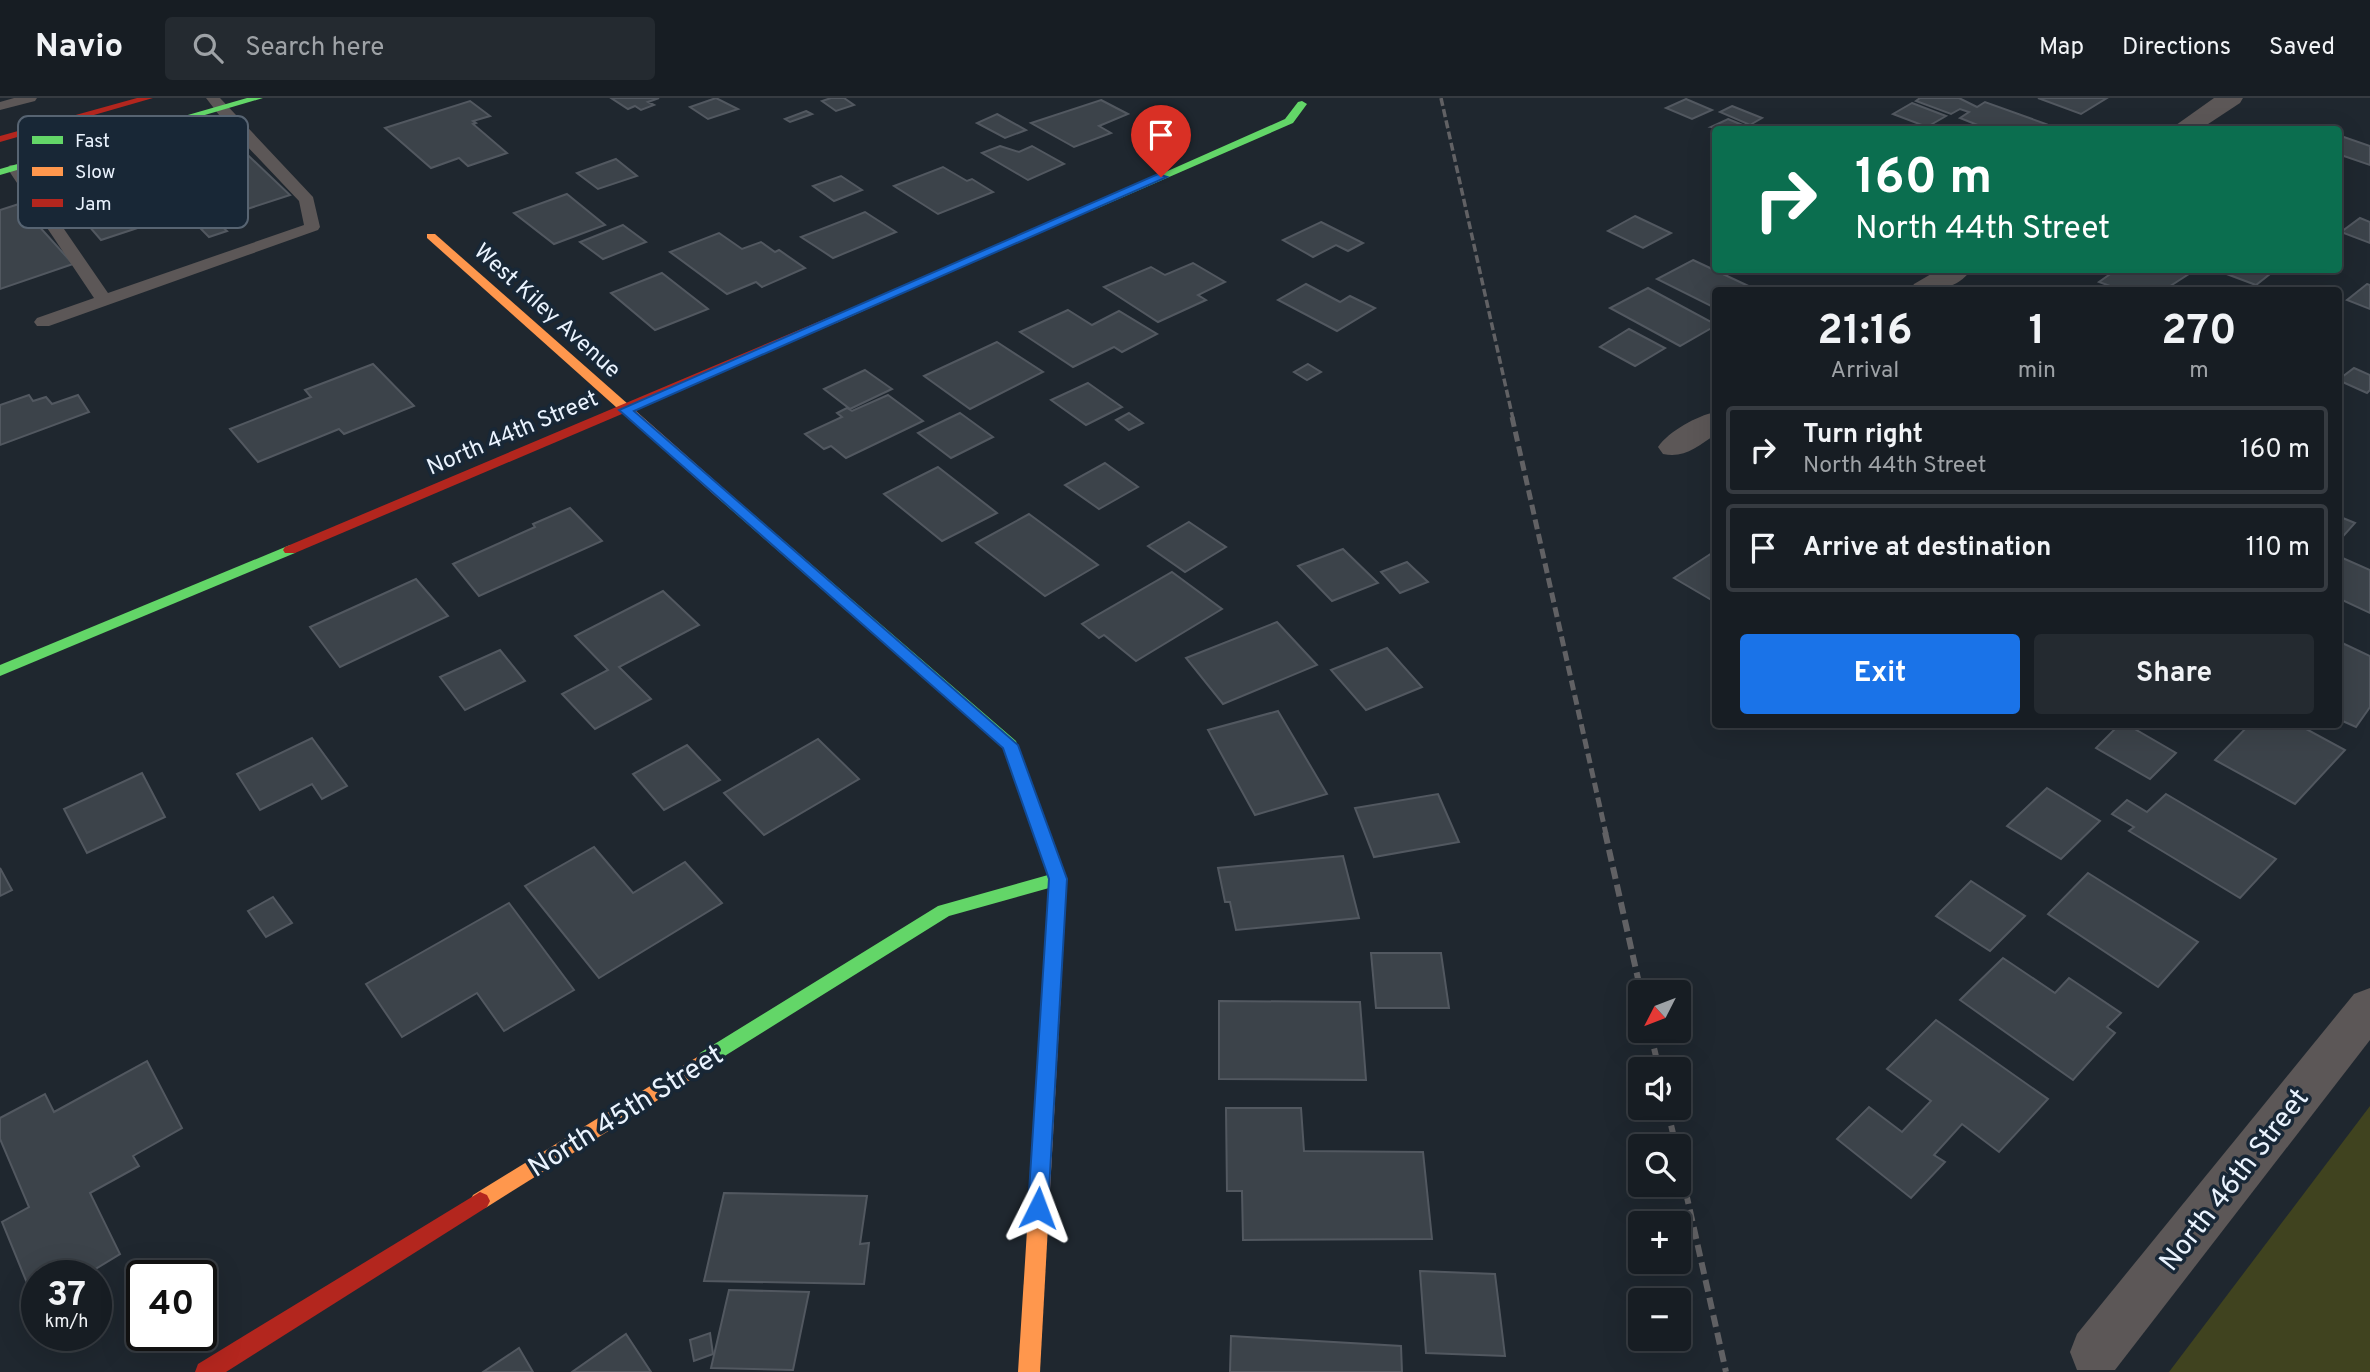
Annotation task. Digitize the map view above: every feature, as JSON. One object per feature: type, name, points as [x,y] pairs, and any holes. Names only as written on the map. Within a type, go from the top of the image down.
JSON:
[{"type":"street","points":[[83,116],[148,98]]},
{"type":"street","points":[[179,116],[217,104],[258,98]]},
{"type":"street","points":[[2187,126],[2231,98]]},
{"type":"street","name":"North 44th Street","points":[[0,671],[625,410],[1289,121],[1302,104]]},
{"type":"street","points":[[0,139],[18,134]]},
{"type":"street","name":"West Kiley Avenue","points":[[432,236],[625,410],[1010,745],[1058,879],[1028,1372]]},
{"type":"street","points":[[1929,287],[1952,273]]},
{"type":"street","points":[[1674,447],[1712,423]]},
{"type":"street","name":"North 45th Street","points":[[206,1372],[944,911],[1058,879]]},
{"type":"street","name":"North 46th Street","points":[[2096,1352],[2370,1007]]},
{"type":"lane","points":[[0,106],[30,98]]},
{"type":"lane","points":[[43,322],[312,227],[307,200],[248,137]]},
{"type":"lane","points":[[51,228],[104,300]]},
{"type":"green space","points":[[2370,1106],[2370,1372],[2169,1372]]},
{"type":"building","points":[[611,98],[659,98],[648,102],[654,105],[641,110],[635,106],[628,109]]},
{"type":"building","points":[[716,98],[738,109],[708,119],[690,107]]},
{"type":"building","points":[[844,98],[854,105],[836,111],[822,101]]},
{"type":"building","points":[[1920,98],[1959,98],[1977,107],[1985,102],[2046,124],[1980,126],[1960,118],[1969,112],[1960,109],[1951,114],[1916,101]]},
{"type":"building","points":[[2038,98],[2107,98],[2081,114]]},
{"type":"building","points":[[1686,99],[1712,110],[1692,119],[1666,108]]},
{"type":"building","points":[[1101,100],[1128,114],[1099,126],[1111,133],[1074,147],[1031,123]]},
{"type":"building","points":[[470,101],[490,116],[473,121],[476,123],[473,124],[507,153],[468,166],[459,158],[431,168],[385,128]]},
{"type":"building","points":[[1912,103],[1946,116],[1924,126],[1893,114]]},
{"type":"building","points":[[1732,106],[1762,118],[1750,125],[1720,112]]},
{"type":"building","points":[[806,111],[812,114],[790,122],[785,119]]},
{"type":"building","points":[[997,114],[1026,130],[1005,138],[977,123]]},
{"type":"building","points":[[1728,119],[1745,126],[1713,126]]},
{"type":"building","points":[[2342,136],[2370,146],[2370,165],[2342,155]]},
{"type":"building","points":[[1000,146],[1019,152],[1032,146],[1064,164],[1028,180],[982,153]]},
{"type":"building","points":[[248,155],[290,195],[248,209]]},
{"type":"building","points":[[616,159],[637,176],[598,189],[577,173]]},
{"type":"building","points":[[943,167],[967,181],[972,179],[993,192],[938,214],[894,186]]},
{"type":"building","points":[[841,176],[862,190],[834,201],[813,186]]},
{"type":"building","points":[[567,194],[605,225],[554,244],[514,213]]},
{"type":"building","points":[[18,204],[18,228],[41,228],[73,264],[0,289],[0,210]]},
{"type":"building","points":[[865,212],[896,232],[833,258],[801,237]]},
{"type":"building","points":[[1635,216],[1671,233],[1643,248],[1608,231]]},
{"type":"building","points":[[2360,218],[2370,222],[2370,243],[2342,232]]},
{"type":"building","points":[[1321,222],[1363,243],[1348,251],[1336,245],[1313,257],[1283,240]]},
{"type":"building","points":[[623,225],[646,242],[603,259],[580,242]]},
{"type":"building","points":[[91,228],[137,228],[101,240]]},
{"type":"building","points":[[224,228],[227,231],[209,237],[201,229]]},
{"type":"building","points":[[719,233],[742,249],[761,242],[775,252],[779,250],[805,268],[762,287],[756,282],[727,294],[670,252]]},
{"type":"building","points":[[1693,260],[1712,269],[1712,273],[1721,273],[1751,287],[1712,287],[1712,306],[1657,279]]},
{"type":"building","points":[[1193,263],[1225,282],[1198,295],[1206,300],[1158,322],[1104,287],[1151,267],[1165,275]]},
{"type":"building","points":[[662,273],[708,309],[655,330],[611,293]]},
{"type":"building","points":[[2112,273],[2190,273],[2169,287],[2113,287],[2099,282]]},
{"type":"building","points":[[2224,273],[2271,273],[2256,285]]},
{"type":"building","points":[[1306,284],[1340,302],[1350,296],[1375,308],[1337,331],[1278,300]]},
{"type":"building","points":[[2367,284],[2370,285],[2370,309],[2347,300]]},
{"type":"building","points":[[1648,288],[1712,322],[1712,328],[1680,346],[1610,308]]},
{"type":"building","points":[[1068,310],[1092,325],[1119,311],[1157,334],[1122,352],[1114,347],[1073,367],[1020,332]]},
{"type":"building","points":[[1629,329],[1665,348],[1635,366],[1600,347]]},
{"type":"building","points":[[997,342],[1043,372],[970,409],[924,376]]},
{"type":"building","points":[[373,364],[414,406],[344,434],[339,429],[258,462],[230,429],[311,397],[305,390]]},
{"type":"building","points":[[1308,364],[1321,372],[1307,380],[1294,372]]},
{"type":"building","points":[[2354,368],[2370,375],[2370,390],[2367,393],[2342,382],[2342,377]]},
{"type":"building","points":[[865,370],[892,389],[850,409],[824,389]]},
{"type":"building","points":[[1088,383],[1122,407],[1086,425],[1051,400]]},
{"type":"building","points":[[29,395],[33,401],[46,397],[52,404],[78,395],[89,412],[0,445],[0,405]]},
{"type":"building","points":[[888,395],[923,421],[846,458],[831,446],[824,449],[805,434],[842,417],[837,413],[847,408],[852,411]]},
{"type":"building","points":[[960,413],[993,437],[951,458],[918,433]]},
{"type":"building","points":[[1129,413],[1143,423],[1129,430],[1116,420]]},
{"type":"building","points":[[1105,463],[1138,487],[1099,509],[1065,485]]},
{"type":"building","points":[[938,467],[997,513],[942,541],[884,494]]},
{"type":"building","points":[[570,508],[602,541],[479,596],[453,564],[535,527],[533,524]]},
{"type":"building","points":[[1029,514],[1098,565],[1045,596],[976,543]]},
{"type":"building","points":[[2342,518],[2355,523],[2342,538]]},
{"type":"building","points":[[1189,522],[1226,547],[1185,572],[1148,546]]},
{"type":"building","points":[[1343,549],[1378,583],[1332,601],[1298,566]]},
{"type":"building","points":[[1712,553],[1712,600],[1674,578]]},
{"type":"building","points":[[2342,558],[2370,570],[2370,613],[2342,600]]},
{"type":"building","points":[[1407,562],[1428,582],[1400,593],[1381,572]]},
{"type":"building","points":[[1172,572],[1222,609],[1136,661],[1104,635],[1099,638],[1082,624]]},
{"type":"building","points":[[416,579],[448,616],[340,667],[310,627]]},
{"type":"building","points":[[663,591],[699,625],[619,667],[651,699],[595,729],[562,694],[608,670],[575,636]]},
{"type":"building","points":[[1277,622],[1317,665],[1223,704],[1186,658]]},
{"type":"building","points":[[2342,643],[2370,656],[2370,707],[2356,727],[2342,721]]},
{"type":"building","points":[[1387,648],[1422,687],[1366,710],[1331,670]]},
{"type":"building","points":[[500,650],[525,681],[465,710],[440,677]]},
{"type":"building","points":[[1278,711],[1327,794],[1255,815],[1208,730]]},
{"type":"building","points":[[2116,728],[2133,728],[2176,753],[2150,779],[2096,748]]},
{"type":"building","points":[[2246,728],[2304,728],[2345,750],[2295,804],[2215,760]]},
{"type":"building","points":[[312,738],[347,786],[322,799],[312,784],[260,810],[237,774]]},
{"type":"building","points":[[818,739],[859,779],[764,835],[724,793]]},
{"type":"building","points":[[687,745],[720,780],[664,810],[633,774]]},
{"type":"building","points":[[142,773],[165,817],[87,853],[64,809]]},
{"type":"building","points":[[2047,788],[2100,821],[2061,859],[2007,826]]},
{"type":"building","points":[[1438,794],[1459,842],[1374,857],[1355,808]]},
{"type":"building","points":[[2166,794],[2276,859],[2240,898],[2129,831],[2134,827],[2112,814],[2127,800],[2147,812]]},
{"type":"building","points":[[594,847],[633,893],[685,862],[722,903],[599,978],[525,886]]},
{"type":"building","points":[[1343,856],[1359,918],[1236,930],[1230,902],[1225,902],[1218,868]]},
{"type":"building","points":[[0,868],[12,890],[0,896]]},
{"type":"building","points":[[2088,873],[2198,942],[2158,987],[2048,914]]},
{"type":"building","points":[[1971,881],[2025,916],[1990,951],[1936,916]]},
{"type":"building","points":[[273,897],[292,923],[266,937],[248,911]]},
{"type":"building","points":[[509,903],[574,990],[504,1031],[477,993],[402,1037],[366,984]]},
{"type":"building","points":[[1371,953],[1441,953],[1449,1008],[1376,1008]]},
{"type":"building","points":[[2003,958],[2055,993],[2069,978],[2121,1013],[2107,1027],[2115,1033],[2073,1080],[1960,1000]]},
{"type":"building","points":[[1219,1001],[1360,1002],[1366,1080],[1219,1079]]},
{"type":"building","points":[[1936,1020],[2048,1099],[1999,1152],[1962,1124],[1934,1155],[1945,1162],[1911,1198],[1837,1139],[1869,1107],[1902,1132],[1931,1101],[1887,1069]]},
{"type":"building","points":[[147,1061],[182,1128],[133,1156],[139,1166],[90,1193],[120,1254],[110,1260],[21,1260],[21,1268],[2,1222],[29,1207],[0,1139],[0,1118],[45,1094],[54,1112]]},
{"type":"building","points":[[1226,1108],[1301,1108],[1304,1151],[1423,1152],[1432,1239],[1243,1240],[1242,1191],[1227,1191]]},
{"type":"building","points":[[724,1193],[867,1196],[860,1244],[869,1243],[864,1284],[704,1281]]},
{"type":"building","points":[[1420,1271],[1495,1274],[1505,1356],[1426,1353]]},
{"type":"building","points":[[729,1290],[809,1292],[793,1370],[711,1368]]},
{"type":"building","points":[[710,1333],[713,1354],[694,1361],[690,1340]]},
{"type":"building","points":[[626,1334],[651,1372],[572,1372]]},
{"type":"building","points":[[1231,1336],[1401,1346],[1402,1372],[1230,1372]]},
{"type":"building","points":[[519,1348],[533,1372],[483,1372]]},
{"type":"railway","points":[[1441,98],[1513,419]]},
{"type":"railway","points":[[1512,417],[1606,834]]},
{"type":"railway","points":[[1605,832],[1638,980]]},
{"type":"railway","points":[[1653,1043],[1656,1057]]},
{"type":"railway","points":[[1670,1120],[1673,1134]]},
{"type":"railway","points":[[1687,1197],[1726,1372]]},
{"type":"traffic: fast","points":[[195,116],[258,98]]},
{"type":"traffic: fast","points":[[1087,209],[1289,121],[1302,104]]},
{"type":"traffic: fast","points":[[0,172],[18,167]]},
{"type":"traffic: fast","points":[[725,497],[1010,745],[1058,879],[1056,916]]},
{"type":"traffic: fast","points":[[0,671],[290,550]]},
{"type":"traffic: fast","points":[[707,1059],[944,911],[1058,879]]},
{"type":"traffic: slow","points":[[832,320],[1087,209]]},
{"type":"traffic: slow","points":[[431,236],[725,497]]},
{"type":"traffic: slow","points":[[1029,1372],[1056,916]]},
{"type":"traffic: slow","points":[[480,1201],[707,1059]]},
{"type":"traffic: jam","points":[[83,116],[148,98]]},
{"type":"traffic: jam","points":[[0,139],[18,134]]},
{"type":"traffic: jam","points":[[290,550],[832,320]]},
{"type":"traffic: jam","points":[[206,1372],[480,1201]]},
{"type":"route","points":[[1038,1208],[1058,879],[1010,745],[625,410],[1161,177]]}]
